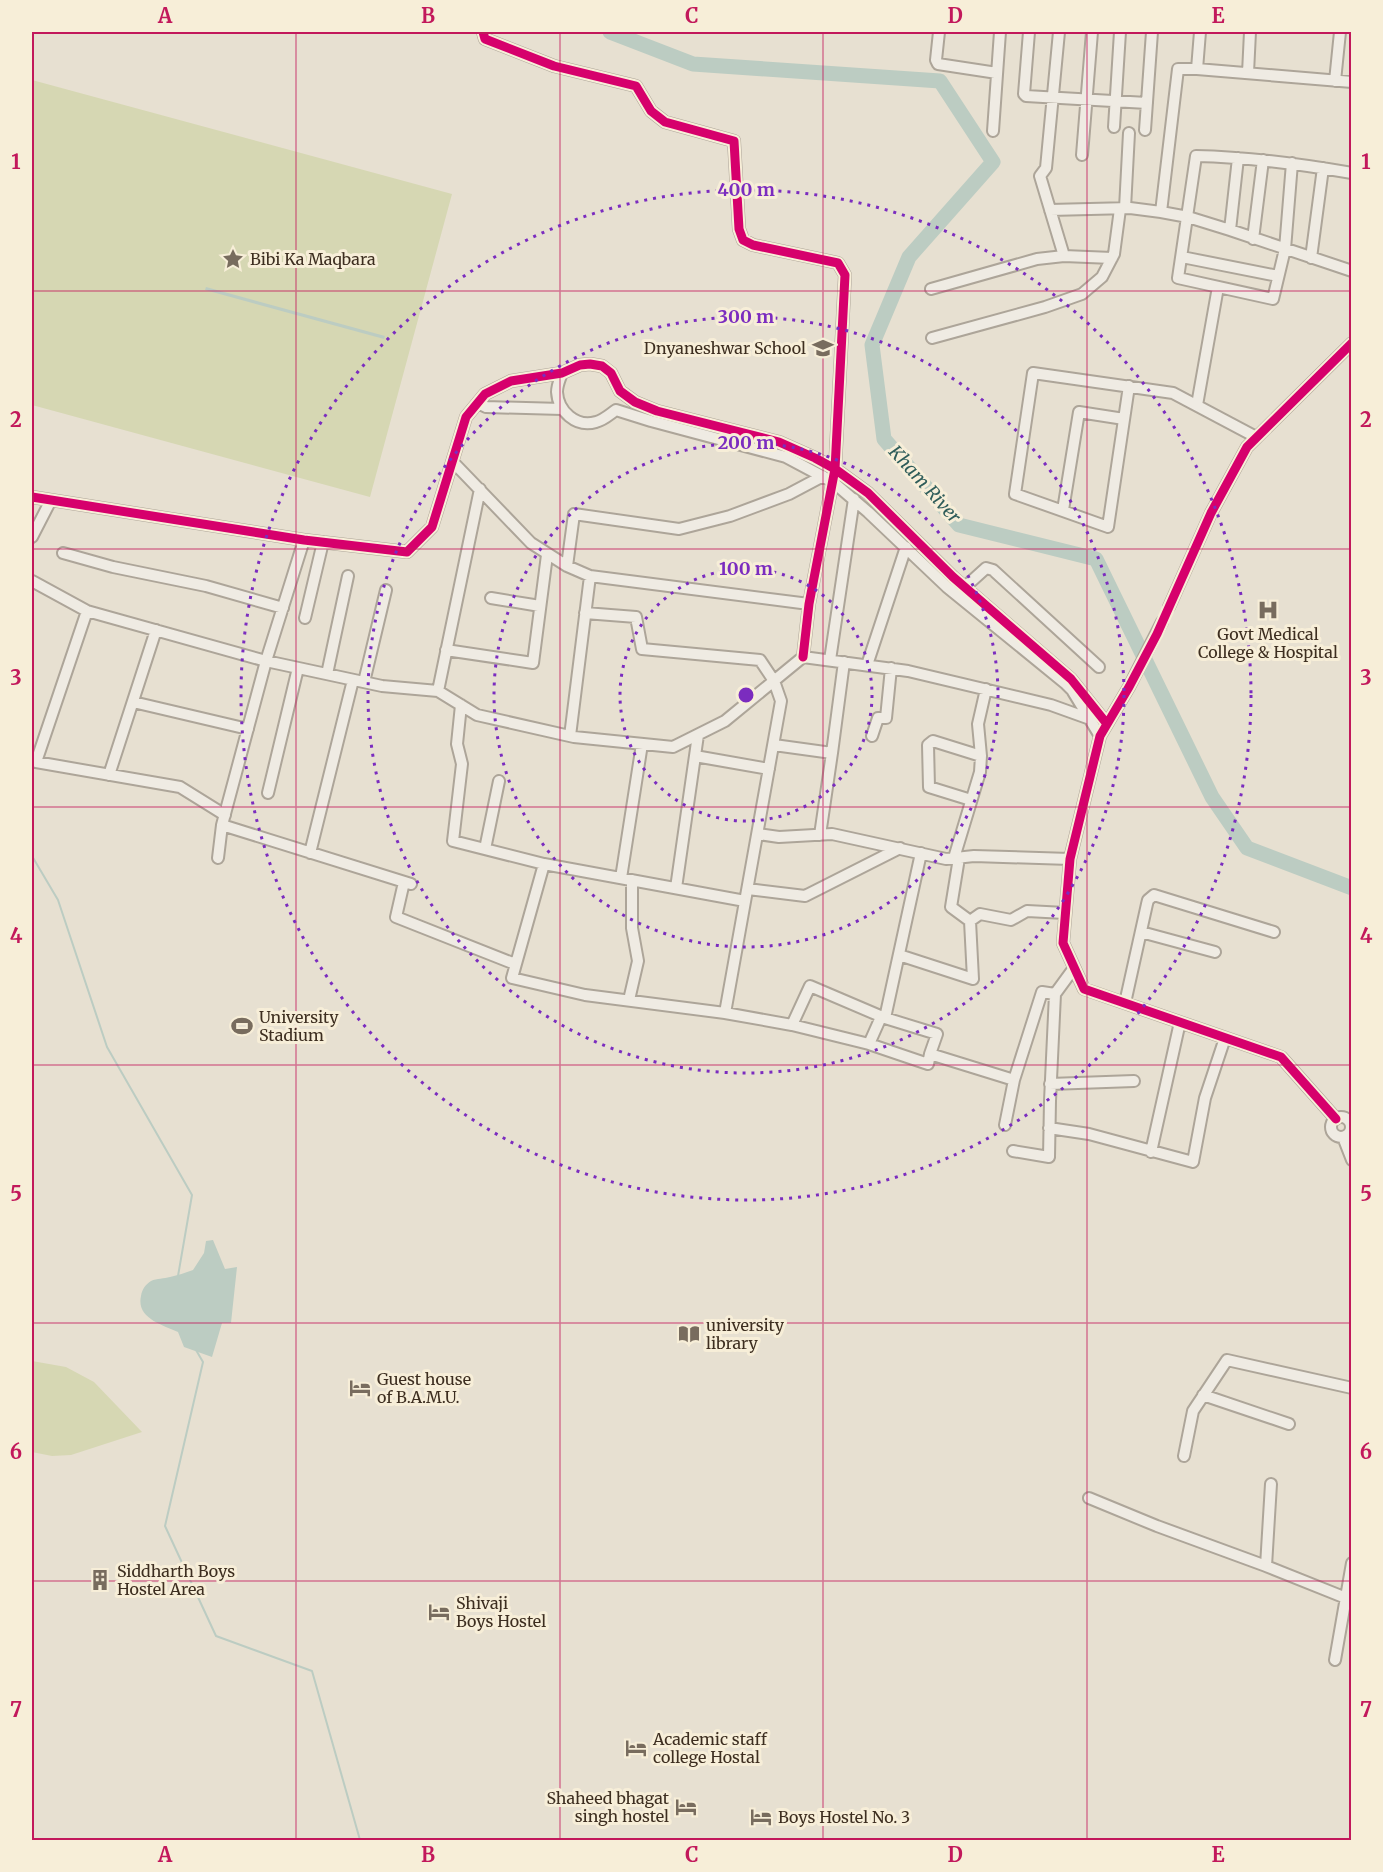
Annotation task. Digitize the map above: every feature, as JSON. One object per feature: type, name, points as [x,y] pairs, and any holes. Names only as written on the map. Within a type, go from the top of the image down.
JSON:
[{"type":"street","points":[[32,581],[87,611],[266,662],[382,686],[438,691],[477,715],[570,736],[642,744],[673,747],[725,721],[803,657],[828,479],[835,469],[844,275],[838,263],[753,245],[743,240],[739,229],[734,141],[665,122],[651,111],[636,87],[554,66],[485,39],[483,32]]},
{"type":"street","points":[[939,32],[936,60],[938,64],[997,73]]},
{"type":"street","points":[[993,131],[1000,32]]},
{"type":"street","points":[[1029,32],[1024,94],[1028,97],[1147,103]]},
{"type":"street","points":[[1059,32],[1046,168],[1040,176],[1064,256]]},
{"type":"street","points":[[1082,154],[1092,32]]},
{"type":"street","points":[[1114,127],[1119,32]]},
{"type":"street","points":[[1145,130],[1152,32]]},
{"type":"street","points":[[1197,69],[1200,32]]},
{"type":"street","points":[[1248,73],[1250,32]]},
{"type":"street","points":[[1335,81],[1340,32]]},
{"type":"street","points":[[1161,212],[1178,69],[1352,82]]},
{"type":"street","points":[[932,338],[1045,307],[1082,294],[1102,277],[1114,254],[1123,209],[1130,133]]},
{"type":"street","points":[[1292,163],[1285,249],[1273,299],[1178,278],[1196,156],[1292,163],[1352,173]]},
{"type":"street","points":[[1230,230],[1238,158]]},
{"type":"street","points":[[1253,239],[1263,160]]},
{"type":"street","points":[[1311,258],[1323,168]]},
{"type":"street","points":[[1050,210],[1123,209],[1161,212],[1230,230],[1352,271]]},
{"type":"street","points":[[931,290],[1037,259],[1064,256],[1112,258]]},
{"type":"street","points":[[1182,257],[1278,276]]},
{"type":"street","points":[[1197,405],[1218,287]]},
{"type":"street","points":[[1169,607],[1210,513],[1248,447],[1352,343]]},
{"type":"street","points":[[32,497],[304,540],[407,552],[432,527],[466,417],[484,394],[511,381],[562,373],[580,365],[602,366],[611,373],[620,391],[634,402],[657,411],[779,442],[835,469],[868,493],[965,587],[1071,679],[1107,724]]},
{"type":"street","points":[[562,373],[557,393],[562,409],[575,420],[586,424],[596,423],[616,410],[620,391]]},
{"type":"street","points":[[1129,386],[1108,526],[1015,494],[1033,374],[1129,386],[1173,393],[1256,437]]},
{"type":"street","points":[[478,403],[486,407],[562,409]]},
{"type":"street","points":[[616,410],[651,422],[786,457],[828,479],[854,499],[947,587],[1065,683],[1100,736]]},
{"type":"street","points":[[1063,510],[1079,412],[1124,419]]},
{"type":"street","points":[[453,462],[531,543],[547,555],[590,576],[809,604]]},
{"type":"street","points":[[567,566],[574,514],[679,530],[730,516],[828,479]]},
{"type":"street","points":[[438,691],[480,489]]},
{"type":"street","points":[[830,660],[854,499]]},
{"type":"street","points":[[32,537],[51,500]]},
{"type":"street","points":[[218,858],[224,820],[266,662],[304,540]]},
{"type":"street","points":[[305,618],[323,542]]},
{"type":"street","points":[[867,665],[906,547]]},
{"type":"street","points":[[63,553],[113,567],[206,586],[283,608]]},
{"type":"street","points":[[446,650],[532,663],[547,555]]},
{"type":"street","points":[[965,587],[986,568],[993,570],[1099,667]]},
{"type":"street","points":[[327,674],[348,576]]},
{"type":"street","points":[[570,736],[590,576]]},
{"type":"street","points":[[364,682],[386,590]]},
{"type":"street","points":[[491,598],[540,606]]},
{"type":"street","points":[[87,611],[36,762],[180,787],[224,820],[310,853],[408,883],[396,917],[515,964]]},
{"type":"street","points":[[585,613],[636,617],[642,649],[760,660],[774,681],[781,701],[725,1013]]},
{"type":"street","points":[[1162,622],[1129,687],[1100,736],[1070,859],[1063,943],[1083,989],[1281,1058],[1336,1119],[1332,1125],[1333,1132],[1339,1137],[1348,1135],[1352,1160]]},
{"type":"street","points":[[109,775],[156,630]]},
{"type":"street","points":[[803,657],[908,670],[1051,705],[1090,719]]},
{"type":"street","points":[[820,835],[844,662]]},
{"type":"street","points":[[268,793],[298,668]]},
{"type":"street","points":[[872,736],[878,718],[886,718],[891,668]]},
{"type":"street","points":[[310,853],[352,680]]},
{"type":"street","points":[[970,921],[951,907],[956,858],[980,771],[978,724],[986,689]]},
{"type":"street","points":[[133,702],[248,729]]},
{"type":"street","points":[[461,705],[458,744],[462,765],[453,841],[544,864],[745,901]]},
{"type":"street","points":[[676,888],[698,735]]},
{"type":"street","points":[[971,800],[929,787],[928,745],[933,741],[981,756]]},
{"type":"street","points":[[629,1000],[638,961],[627,879],[642,744]]},
{"type":"street","points":[[774,745],[832,753]]},
{"type":"street","points":[[694,756],[770,769]]},
{"type":"street","points":[[485,849],[500,781]]},
{"type":"street","points":[[758,834],[780,837],[832,834],[946,859],[974,856],[1070,859]]},
{"type":"street","points":[[748,889],[806,896],[900,848]]},
{"type":"street","points":[[869,1044],[883,1018],[921,853]]},
{"type":"street","points":[[544,864],[512,978],[585,995],[725,1013],[792,1025],[869,1044],[928,1064],[937,1034],[883,1018],[810,986],[792,1025]]},
{"type":"street","points":[[1125,1003],[1148,900],[1154,895],[1274,932]]},
{"type":"street","points":[[970,921],[980,914],[1011,920],[1027,911],[1065,913]]},
{"type":"street","points":[[899,954],[973,979],[970,921]]},
{"type":"street","points":[[1141,932],[1215,952]]},
{"type":"street","points":[[1014,1151],[1049,1157],[1055,994],[1074,968]]},
{"type":"street","points":[[1005,1125],[1014,1080],[1042,992],[1055,994]]},
{"type":"street","points":[[1151,1152],[1180,1022]]},
{"type":"street","points":[[1049,1128],[1089,1134],[1193,1162],[1205,1098],[1225,1038]]},
{"type":"street","points":[[930,1054],[1014,1080]]},
{"type":"street","points":[[1050,1084],[1134,1081]]},
{"type":"street","points":[[1184,1456],[1193,1411],[1227,1360],[1352,1388]]},
{"type":"street","points":[[1203,1395],[1289,1424]]},
{"type":"street","points":[[1266,1566],[1271,1484]]},
{"type":"street","points":[[1089,1498],[1346,1598]]},
{"type":"street","points":[[1335,1660],[1352,1563]]},
{"type":"green space","name":"Bibi Ka Maqbara","points":[[32,80],[452,194],[370,497],[32,405]]},
{"type":"green space","points":[[32,1361],[66,1367],[94,1382],[142,1432],[71,1455],[52,1456],[32,1452]]},
{"type":"shaded area","points":[[206,287],[385,336],[384,339],[205,290]]},
{"type":"shaded area","points":[[213,1240],[225,1269],[237,1267],[231,1323],[222,1323],[212,1357],[184,1347],[178,1332],[152,1320],[142,1310],[140,1304],[142,1291],[147,1284],[153,1280],[193,1270],[204,1253],[206,1241]]},
{"type":"waterway","name":"Kham River","points":[[610,32],[693,64],[940,81],[993,162],[909,257],[872,345],[884,439],[959,525],[1096,559],[1212,797],[1247,848],[1352,888]]},
{"type":"waterway","points":[[32,856],[58,900],[107,1047],[192,1195],[178,1276]]},
{"type":"waterway","points":[[196,1350],[203,1362],[165,1526],[216,1636],[312,1671],[360,1840]]},
{"type":"cycle path","points":[[483,32],[485,39],[554,66],[636,86],[651,111],[665,122],[734,141],[739,229],[743,240],[753,245],[838,263],[845,275],[835,469],[809,604],[803,657]]},
{"type":"cycle path","points":[[1336,1119],[1281,1057],[1084,989],[1063,943],[1070,859],[1100,736],[1157,634],[1211,513],[1247,447],[1352,343]]},
{"type":"cycle path","points":[[32,497],[304,540],[407,552],[432,527],[466,417],[485,394],[511,381],[562,373],[580,365],[602,366],[611,373],[620,391],[635,402],[657,411],[779,442],[835,469],[868,493],[953,577],[1071,679],[1107,724]]},
{"type":"place","name":"Bibi Ka Maqbara","points":[[233,259]]},
{"type":"place","name":"Dnyaneshwar School","points":[[823,348]]},
{"type":"place","name":"Govt Medical College & Hospital","points":[[1268,610]]},
{"type":"place","name":"University Stadium","points":[[242,1026]]},
{"type":"place","name":"university library","points":[[689,1334]]},
{"type":"place","name":"Guest house of B.A.M.U.","points":[[360,1388]]},
{"type":"place","name":"Siddharth Boys Hostel Area","points":[[100,1580]]},
{"type":"place","name":"Shivaji Boys Hostel","points":[[439,1612]]},
{"type":"place","name":"Academic staff college Hostal","points":[[636,1748]]},
{"type":"place","name":"Shaheed bhagat singh hostel","points":[[686,1807]]},
{"type":"place","name":"Boys Hostel No. 3","points":[[761,1817]]}]
